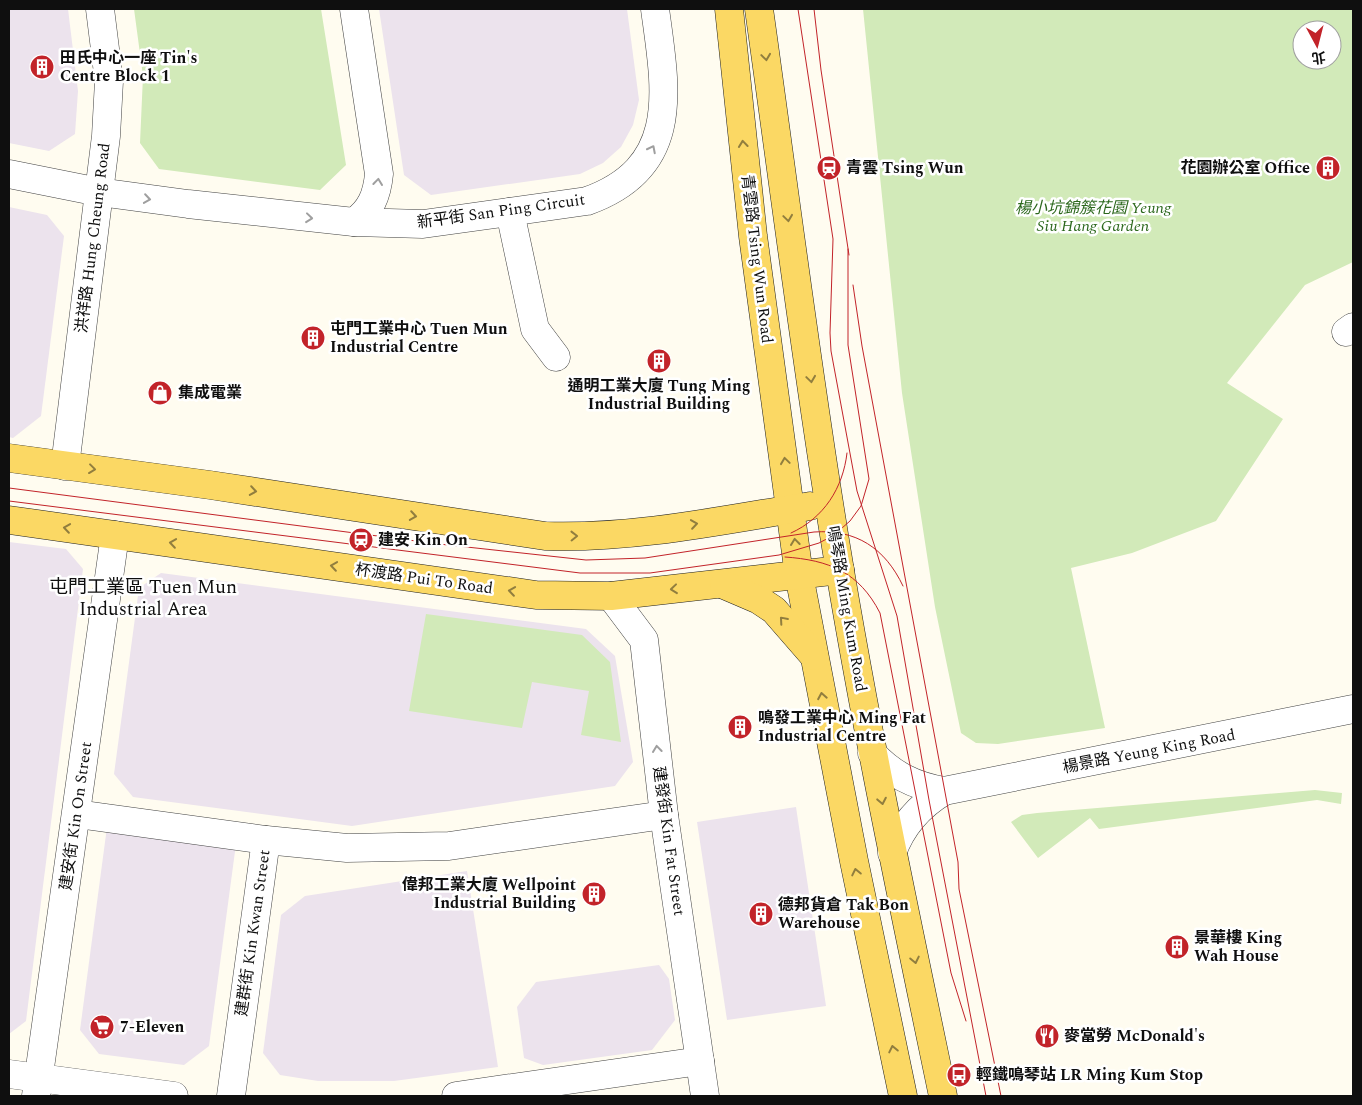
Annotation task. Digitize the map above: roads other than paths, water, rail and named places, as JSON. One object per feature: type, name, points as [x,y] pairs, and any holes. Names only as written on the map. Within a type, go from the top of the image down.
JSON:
[{"type":"main road","name":"青雲路 Tsing Wun Road","points":[[729,9],[753,236],[791,509]]},
{"type":"main road","points":[[9,458],[210,485],[545,536],[576,537],[646,531],[829,504],[759,9]]},
{"type":"main road","name":"鳴琴路 Ming Kum Road","points":[[829,504],[872,753],[944,1096]]},
{"type":"main road","points":[[791,509],[799,575],[854,861],[903,1096]]},
{"type":"main road","name":"杯渡路 Pui To Road","points":[[9,520],[536,595],[611,596],[840,570]]},
{"type":"main road","points":[[722,584],[759,600],[774,610],[815,657]]},
{"type":"street","name":"洪祥路 Hung Cheung Road","points":[[64,466],[106,136],[109,81],[100,9]]},
{"type":"street","points":[[354,9],[379,174],[378,191],[372,204],[364,215],[354,222]]},
{"type":"street","name":"新平街 San Ping Circuit","points":[[9,174],[99,192],[188,204],[354,222],[422,224],[587,201],[621,186],[643,165],[656,139],[664,107],[664,73],[656,9]]},
{"type":"street","points":[[510,212],[535,329],[556,357]]},
{"type":"street","name":"建安街 Kin On Street","points":[[37,1087],[115,535]]},
{"type":"street","name":"建發街 Kin Fat Street","points":[[611,596],[644,640],[664,815],[705,1096]]},
{"type":"street","name":"楊景路 Yeung King Road","points":[[892,853],[909,820],[929,800],[944,791],[1353,709]]},
{"type":"street","name":"楊景路 Yeung King Road","points":[[872,753],[890,770],[901,777],[927,788],[944,791]]},
{"type":"street","points":[[77,814],[266,840]]},
{"type":"street","name":"建群街 Kin Kwan Street","points":[[231,1096],[266,840],[347,848],[449,846],[664,815]]},
{"type":"street","points":[[456,1096],[700,1061]]},
{"type":"street","points":[[9,1074],[37,1087],[174,1096]]},
{"type":"tram line","points":[[798,9],[833,239],[831,351],[857,491],[897,616],[929,800],[986,1096]]},
{"type":"tram line","points":[[814,9],[821,70],[849,255]]},
{"type":"tram line","points":[[9,501],[580,573],[650,573],[779,555],[819,543],[834,535],[850,521],[861,506],[869,479],[848,345],[848,249]]},
{"type":"tram line","points":[[853,285],[862,346],[958,862],[959,889],[1001,1096]]},
{"type":"tram line","points":[[791,533],[813,519],[830,500],[841,478],[847,453]]},
{"type":"tram line","points":[[9,488],[439,544],[586,560],[645,558],[814,532],[829,532],[856,538],[878,551],[896,573],[903,586]]},
{"type":"tram line","points":[[785,557],[815,561],[841,571],[862,587],[880,613],[951,973],[966,1021]]},
{"type":"place","name":"田氏中心一座 Tin's Centre Block 1","points":[[42,67]]},
{"type":"place","name":"青雲 Tsing Wun","points":[[829,168]]},
{"type":"place","name":"花園辦公室 Office","points":[[1328,168]]},
{"type":"place","name":"屯門工業中心 Tuen Mun Industrial Centre","points":[[313,338]]},
{"type":"place","name":"通明工業大廈 Tung Ming Industrial Building","points":[[659,361]]},
{"type":"place","name":"集成電業","points":[[160,393]]},
{"type":"place","name":"建安 Kin On","points":[[361,540]]},
{"type":"place","name":"鳴發工業中心 Ming Fat Industrial Centre","points":[[740,727]]},
{"type":"place","name":"偉邦工業大廈 Wellpoint Industrial Building","points":[[594,894]]},
{"type":"place","name":"德邦貨倉 Tak Bon Warehouse","points":[[761,914]]},
{"type":"place","name":"景華樓 King Wah House","points":[[1177,947]]},
{"type":"place","name":"7-Eleven","points":[[102,1027]]},
{"type":"place","name":"麥當勞 McDonald's","points":[[1047,1036]]},
{"type":"place","name":"輕鐵鳴琴站 LR Ming Kum Stop","points":[[959,1075]]},
{"type":"district","name":"屯門工業區 Tuen Mun Industrial Area","points":[[143,598]]},
{"type":"park label","name":"楊小坑錦簇花園 Yeung Siu Hang Garden","points":[[1093,217]]}]
